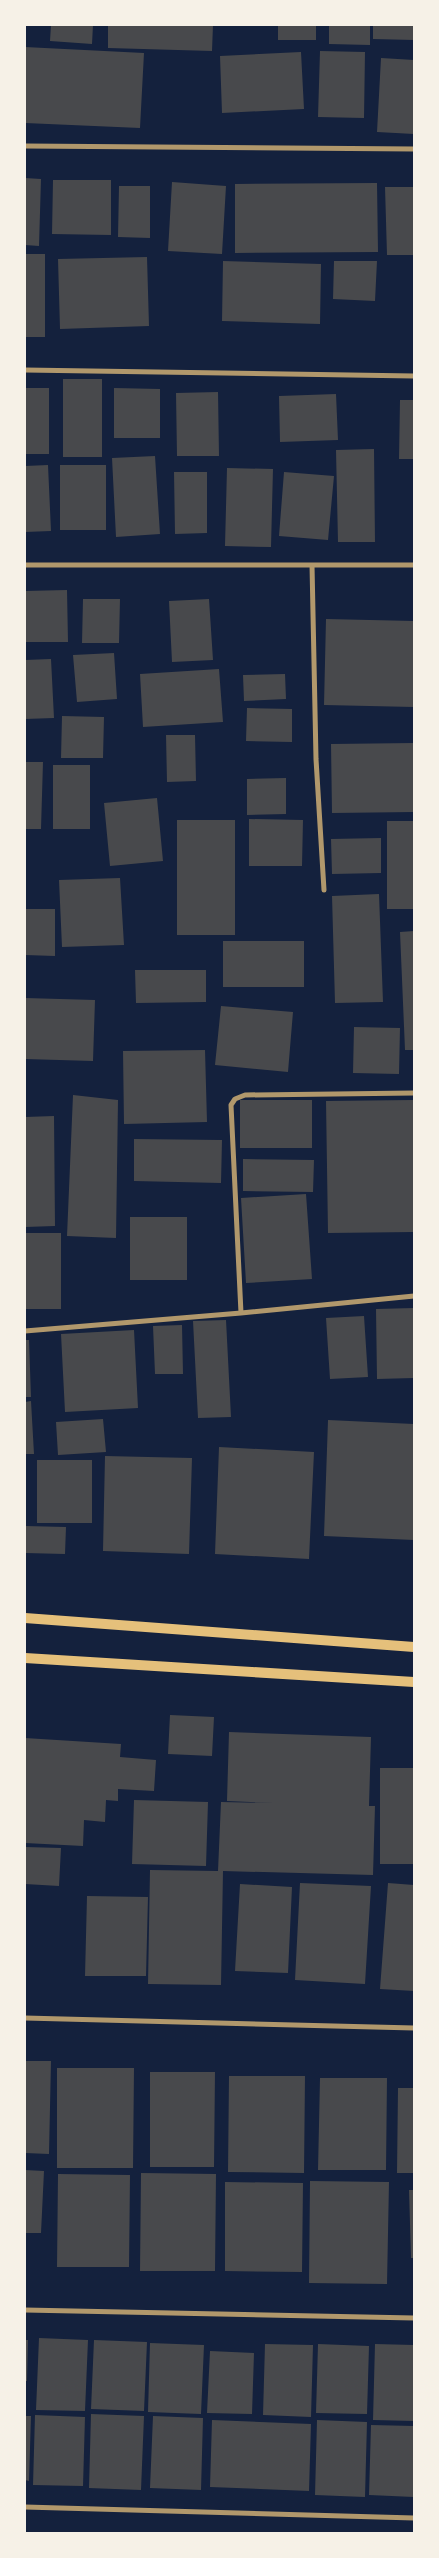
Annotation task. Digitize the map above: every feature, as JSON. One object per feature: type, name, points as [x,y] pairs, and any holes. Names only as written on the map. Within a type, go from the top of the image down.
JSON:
[{"type":"main road","points":[[25,1618],[414,1647]]},
{"type":"main road","points":[[25,1658],[414,1682]]},
{"type":"street","points":[[25,146],[414,150]]},
{"type":"street","points":[[25,370],[414,376]]},
{"type":"street","points":[[25,565],[414,565]]},
{"type":"street","points":[[312,565],[316,759],[324,890]]},
{"type":"street","points":[[241,1314],[231,1105],[235,1099],[245,1095],[414,1093]]},
{"type":"street","points":[[25,1331],[241,1314],[414,1296]]},
{"type":"street","points":[[25,2018],[414,2028]]},
{"type":"street","points":[[25,2310],[414,2318]]},
{"type":"street","points":[[25,2507],[414,2518]]},
{"type":"building","points":[[51,25],[93,25],[92,44],[50,41]]},
{"type":"building","points":[[108,25],[213,25],[212,51],[108,48]]},
{"type":"building","points":[[278,25],[316,25],[316,40],[278,40]]},
{"type":"building","points":[[329,25],[370,25],[370,45],[329,44]]},
{"type":"building","points":[[373,25],[414,25],[414,40],[373,39]]},
{"type":"building","points":[[25,47],[144,53],[140,128],[25,123]]},
{"type":"building","points":[[320,51],[365,52],[364,118],[318,117]]},
{"type":"building","points":[[301,52],[304,109],[222,113],[220,56]]},
{"type":"building","points":[[381,58],[414,60],[414,134],[377,132]]},
{"type":"building","points":[[25,178],[41,179],[39,246],[25,245]]},
{"type":"building","points":[[53,180],[111,180],[111,235],[52,234]]},
{"type":"building","points":[[172,182],[226,186],[222,254],[168,251]]},
{"type":"building","points":[[377,183],[378,252],[235,253],[235,184]]},
{"type":"building","points":[[119,186],[150,186],[150,238],[118,237]]},
{"type":"building","points":[[385,187],[414,187],[414,255],[387,255]]},
{"type":"building","points":[[25,254],[45,254],[45,337],[25,337]]},
{"type":"building","points":[[147,257],[149,326],[60,329],[58,259]]},
{"type":"building","points":[[223,261],[321,264],[320,324],[222,321]]},
{"type":"building","points":[[334,261],[377,261],[375,301],[333,299]]},
{"type":"building","points":[[63,379],[102,379],[102,457],[63,457]]},
{"type":"building","points":[[25,388],[49,388],[49,454],[25,454]]},
{"type":"building","points":[[114,388],[160,389],[160,438],[114,438]]},
{"type":"building","points":[[218,392],[219,456],[177,456],[176,393]]},
{"type":"building","points":[[336,394],[338,440],[280,442],[279,396]]},
{"type":"building","points":[[400,400],[414,400],[414,459],[399,459]]},
{"type":"building","points":[[374,449],[375,542],[338,542],[336,450]]},
{"type":"building","points":[[155,456],[160,534],[116,537],[112,458]]},
{"type":"building","points":[[48,465],[51,531],[25,532],[25,466]]},
{"type":"building","points":[[60,465],[106,465],[106,530],[60,530]]},
{"type":"building","points":[[227,468],[273,469],[271,547],[225,546]]},
{"type":"building","points":[[174,472],[207,472],[207,533],[175,534]]},
{"type":"building","points":[[284,472],[334,476],[328,540],[279,536]]},
{"type":"building","points":[[67,590],[68,642],[25,642],[25,591]]},
{"type":"building","points":[[83,599],[120,599],[119,643],[82,643]]},
{"type":"building","points":[[209,599],[213,660],[172,662],[169,601]]},
{"type":"building","points":[[326,619],[414,621],[414,707],[324,705]]},
{"type":"building","points":[[114,653],[117,699],[77,702],[73,655]]},
{"type":"building","points":[[51,659],[54,718],[25,719],[25,660]]},
{"type":"building","points":[[219,669],[223,722],[143,727],[140,674]]},
{"type":"building","points":[[285,674],[286,699],[244,701],[243,675]]},
{"type":"building","points":[[247,708],[292,709],[292,742],[246,741]]},
{"type":"building","points":[[62,716],[104,717],[103,758],[61,758]]},
{"type":"building","points":[[166,735],[195,735],[196,781],[167,782]]},
{"type":"building","points":[[414,743],[414,812],[332,813],[331,744]]},
{"type":"building","points":[[25,762],[43,762],[41,829],[25,829]]},
{"type":"building","points":[[53,765],[90,765],[90,829],[53,829]]},
{"type":"building","points":[[286,778],[286,814],[247,815],[247,779]]},
{"type":"building","points":[[157,798],[163,861],[110,866],[104,803]]},
{"type":"building","points":[[249,819],[303,820],[302,866],[249,866]]},
{"type":"building","points":[[177,820],[235,820],[235,935],[177,935]]},
{"type":"building","points":[[387,821],[414,821],[414,909],[387,909]]},
{"type":"building","points":[[381,838],[381,873],[332,874],[331,839]]},
{"type":"building","points":[[120,878],[124,945],[62,947],[59,880]]},
{"type":"building","points":[[379,894],[383,1002],[335,1003],[332,896]]},
{"type":"building","points":[[25,909],[55,909],[55,956],[25,955]]},
{"type":"building","points":[[414,931],[414,1050],[405,1050],[400,932]]},
{"type":"building","points":[[223,941],[304,941],[304,987],[223,987]]},
{"type":"building","points":[[135,970],[206,970],[206,1002],[136,1003]]},
{"type":"building","points":[[25,998],[95,1000],[93,1061],[25,1059]]},
{"type":"building","points":[[221,1006],[293,1012],[288,1072],[215,1065]]},
{"type":"building","points":[[354,1027],[400,1028],[399,1074],[353,1073]]},
{"type":"building","points":[[205,1050],[207,1122],[124,1124],[123,1051]]},
{"type":"building","points":[[73,1095],[118,1100],[116,1238],[67,1236]]},
{"type":"building","points":[[240,1100],[312,1100],[312,1148],[240,1148]]},
{"type":"building","points":[[413,1100],[414,1232],[328,1233],[326,1101]]},
{"type":"building","points":[[54,1116],[55,1226],[25,1227],[25,1117]]},
{"type":"building","points":[[134,1139],[222,1140],[221,1183],[134,1181]]},
{"type":"building","points":[[243,1159],[314,1160],[313,1192],[243,1191]]},
{"type":"building","points":[[306,1194],[312,1279],[246,1283],[241,1198]]},
{"type":"building","points":[[130,1217],[187,1217],[187,1280],[130,1280]]},
{"type":"building","points":[[25,1233],[61,1233],[61,1309],[25,1309]]},
{"type":"building","points":[[414,1308],[414,1378],[377,1379],[376,1309]]},
{"type":"building","points":[[364,1316],[368,1377],[330,1379],[326,1318]]},
{"type":"building","points":[[226,1320],[231,1417],[198,1418],[193,1321]]},
{"type":"building","points":[[182,1325],[183,1374],[155,1374],[153,1326]]},
{"type":"building","points":[[134,1330],[138,1408],[65,1412],[61,1334]]},
{"type":"building","points":[[25,1340],[29,1340],[31,1397],[25,1397]]},
{"type":"building","points":[[31,1401],[34,1454],[25,1454],[25,1402]]},
{"type":"building","points":[[103,1419],[106,1452],[58,1455],[56,1422]]},
{"type":"building","points":[[328,1420],[414,1424],[414,1540],[324,1536]]},
{"type":"building","points":[[219,1447],[314,1452],[309,1559],[215,1554]]},
{"type":"building","points":[[105,1456],[192,1458],[189,1554],[103,1551]]},
{"type":"building","points":[[37,1460],[92,1460],[92,1523],[37,1523]]},
{"type":"building","points":[[25,1526],[66,1527],[65,1554],[25,1553]]},
{"type":"building","points":[[170,1715],[214,1717],[212,1756],[168,1754]]},
{"type":"building","points":[[229,1732],[371,1737],[369,1806],[375,1806],[373,1875],[223,1871],[221,1985],[148,1984],[150,1870],[218,1871],[221,1802],[275,1803],[227,1801]]},
{"type":"building","points":[[25,1738],[121,1744],[120,1757],[156,1760],[154,1791],[118,1789],[118,1801],[106,1800],[105,1822],[84,1820],[83,1846],[25,1843]]},
{"type":"building","points":[[380,1768],[414,1768],[414,1864],[380,1864]]},
{"type":"building","points":[[134,1800],[208,1802],[206,1866],[132,1864]]},
{"type":"building","points":[[25,1847],[61,1848],[59,1886],[25,1884]]},
{"type":"building","points":[[300,1883],[371,1886],[365,1984],[295,1980]]},
{"type":"building","points":[[388,1883],[414,1885],[414,1991],[380,1989]]},
{"type":"building","points":[[240,1884],[292,1887],[288,1973],[235,1971]]},
{"type":"building","points":[[87,1896],[148,1897],[146,1976],[85,1976]]},
{"type":"building","points":[[25,2061],[51,2061],[49,2154],[25,2153]]},
{"type":"building","points":[[57,2068],[134,2068],[133,2168],[57,2168]]},
{"type":"building","points":[[150,2072],[215,2072],[214,2167],[150,2167]]},
{"type":"building","points":[[229,2076],[305,2076],[304,2173],[228,2172]]},
{"type":"building","points":[[320,2078],[387,2078],[386,2170],[318,2170]]},
{"type":"building","points":[[398,2088],[414,2088],[414,2173],[397,2173]]},
{"type":"building","points":[[25,2170],[44,2171],[41,2233],[25,2233]]},
{"type":"building","points":[[141,2173],[216,2174],[215,2271],[140,2271]]},
{"type":"building","points":[[58,2174],[130,2175],[129,2267],[57,2267]]},
{"type":"building","points":[[310,2181],[389,2182],[387,2284],[309,2283]]},
{"type":"building","points":[[225,2182],[303,2183],[302,2272],[225,2271]]},
{"type":"building","points":[[409,2190],[414,2190],[414,2258],[411,2258]]},
{"type":"building","points":[[39,2338],[88,2340],[85,2411],[36,2410]]},
{"type":"building","points":[[25,2340],[28,2340],[27,2381],[25,2381]]},
{"type":"building","points":[[94,2340],[147,2342],[144,2411],[91,2409]]},
{"type":"building","points":[[150,2343],[204,2345],[201,2414],[148,2412]]},
{"type":"building","points":[[265,2344],[313,2345],[311,2417],[263,2415]]},
{"type":"building","points":[[318,2344],[369,2346],[367,2414],[316,2413]]},
{"type":"building","points":[[375,2344],[414,2345],[414,2421],[373,2420]]},
{"type":"building","points":[[210,2351],[254,2353],[252,2414],[207,2413]]},
{"type":"building","points":[[91,2414],[144,2416],[141,2490],[89,2488]]},
{"type":"building","points":[[35,2415],[85,2417],[83,2486],[33,2485]]},
{"type":"building","points":[[25,2416],[31,2416],[29,2481],[25,2480]]},
{"type":"building","points":[[153,2416],[203,2418],[201,2490],[150,2488]]},
{"type":"building","points":[[212,2420],[311,2424],[309,2491],[210,2487]]},
{"type":"building","points":[[317,2420],[367,2422],[365,2497],[315,2495]]},
{"type":"building","points":[[371,2425],[414,2426],[414,2497],[369,2495]]}]
